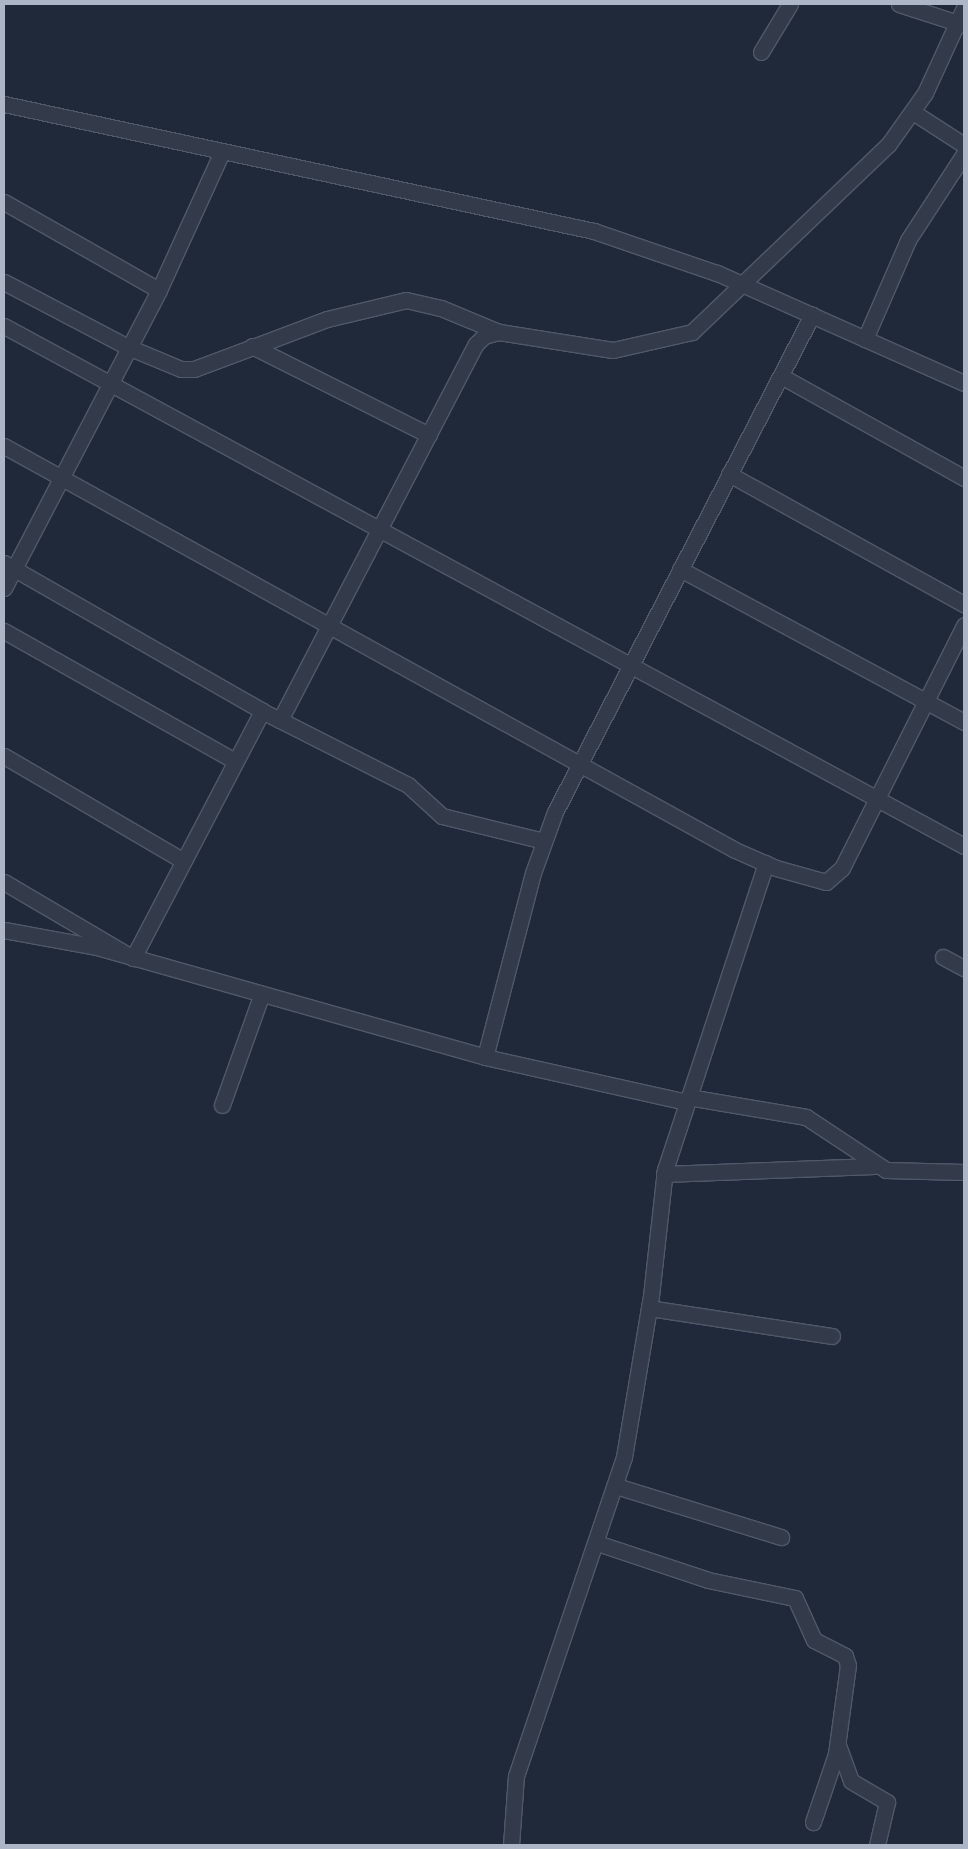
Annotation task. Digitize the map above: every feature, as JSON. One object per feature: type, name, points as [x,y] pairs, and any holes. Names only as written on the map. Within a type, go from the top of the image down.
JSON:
[{"type":"street","points":[[761,52],[790,4]]},
{"type":"street","points":[[899,4],[960,25]]},
{"type":"street","points":[[4,282],[128,348],[181,369],[194,369],[327,319],[406,300],[441,308],[499,332],[613,350],[656,344],[692,332],[888,145],[913,112],[960,25],[964,8]]},
{"type":"street","points":[[4,104],[594,231],[743,284],[865,338],[962,377]]},
{"type":"street","points":[[913,112],[964,145]]},
{"type":"street","points":[[4,588],[9,566],[60,477],[108,383],[159,290],[222,152]]},
{"type":"street","points":[[865,338],[908,240],[964,154]]},
{"type":"street","points":[[4,202],[159,290]]},
{"type":"street","points":[[484,1057],[544,841],[577,763],[631,664],[812,315]]},
{"type":"street","points":[[4,326],[631,664],[876,801],[964,846]]},
{"type":"street","points":[[280,720],[476,344],[484,336],[499,332]]},
{"type":"street","points":[[252,346],[429,435]]},
{"type":"street","points":[[781,376],[964,478]]},
{"type":"street","points":[[4,446],[577,763],[766,863],[812,879],[833,880],[876,801],[964,625]]},
{"type":"street","points":[[730,474],[964,604]]},
{"type":"street","points":[[9,566],[262,711],[408,785],[442,816],[544,841]]},
{"type":"street","points":[[680,569],[964,722]]},
{"type":"street","points":[[4,632],[235,761]]},
{"type":"street","points":[[133,958],[262,711]]},
{"type":"street","points":[[4,756],[184,861]]},
{"type":"street","points":[[511,1845],[516,1776],[616,1486],[634,1408],[649,1308],[664,1174],[766,863]]},
{"type":"street","points":[[4,882],[133,958]]},
{"type":"street","points":[[4,930],[133,958],[261,996],[484,1057],[687,1100],[806,1117],[874,1166]]},
{"type":"street","points":[[943,957],[964,968]]},
{"type":"street","points":[[222,1105],[261,996]]},
{"type":"street","points":[[664,1174],[874,1166],[898,1172],[964,1172]]},
{"type":"street","points":[[649,1308],[832,1336]]},
{"type":"street","points":[[616,1486],[781,1537]]},
{"type":"street","points":[[596,1543],[708,1580],[796,1598],[814,1640],[847,1660],[838,1744],[813,1822]]},
{"type":"street","points":[[838,1744],[851,1781],[887,1802],[877,1845]]}]
